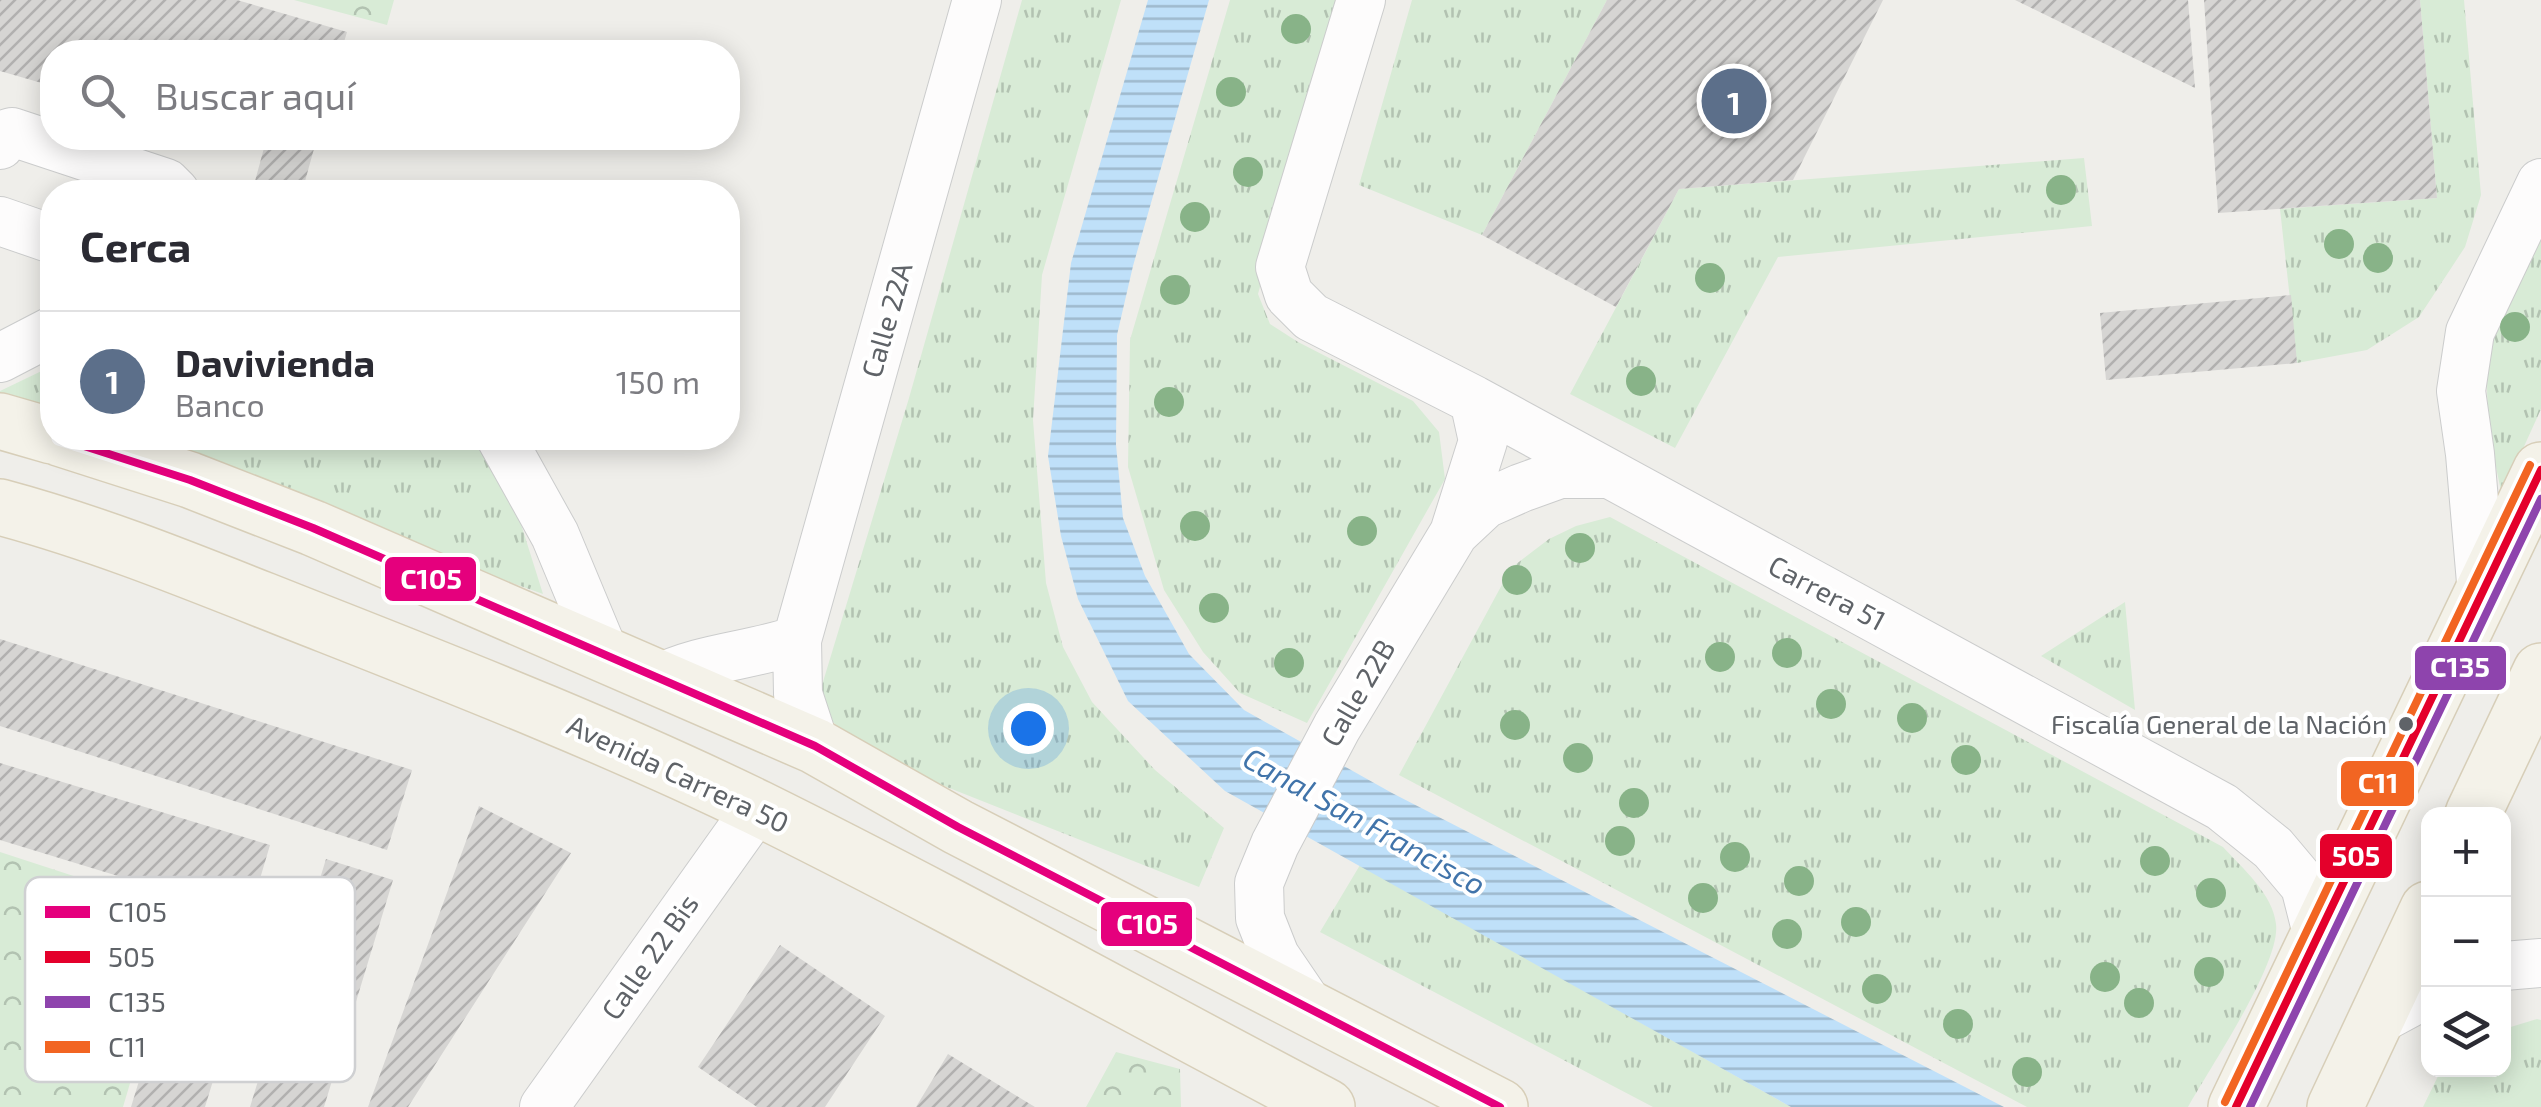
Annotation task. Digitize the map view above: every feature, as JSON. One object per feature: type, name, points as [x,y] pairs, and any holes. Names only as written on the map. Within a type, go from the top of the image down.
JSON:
[{"type":"main road","points":[[0,422],[40,433]]},
{"type":"main road","points":[[97,450],[190,480],[313,528],[815,746],[958,827],[1500,1107]]},
{"type":"main road","points":[[2236,1107],[2541,470]]},
{"type":"main road","name":"Avenida Carrera 50","points":[[0,507],[54,522],[340,630],[600,737],[757,808],[1327,1107]]},
{"type":"main road","points":[[2476,807],[2541,671]]},
{"type":"main road","points":[[2335,1107],[2421,924]]},
{"type":"street","name":"Calle 22A","points":[[815,746],[798,694],[797,640],[976,0]]},
{"type":"street","name":"Carrera 51","points":[[1361,0],[1280,267],[1288,295],[1311,317],[1474,400],[2222,807],[2274,848],[2305,886],[2318,937]]},
{"type":"street","points":[[0,145],[2,135],[12,132],[40,141]]},
{"type":"street","points":[[66,150],[157,180]]},
{"type":"street","points":[[2482,594],[2461,391],[2470,332],[2541,183]]},
{"type":"street","points":[[0,221],[40,234]]},
{"type":"street","points":[[0,358],[40,337]]},
{"type":"street","points":[[1454,533],[1483,442],[1474,400]]},
{"type":"street","points":[[508,450],[556,534],[605,655]]},
{"type":"street","name":"Calle 22B","points":[[1311,1010],[1275,956],[1260,918],[1260,883],[1275,844],[1337,727],[1454,533],[1485,504],[1521,488],[1560,474],[1605,474]]},
{"type":"street","points":[[658,679],[686,665],[746,656],[797,640]]},
{"type":"street","name":"Calle 22 Bis","points":[[544,1107],[757,808]]},
{"type":"street","points":[[2511,965],[2541,963]]},
{"type":"street","points":[[2376,1021],[2421,997]]},
{"type":"green space","points":[[294,0],[394,0],[387,25]]},
{"type":"green space","points":[[1022,0],[1121,0],[1042,275],[1033,420],[1046,583],[1063,647],[1092,702],[1155,770],[1224,828],[1199,887],[914,774],[836,725],[816,705],[909,398]]},
{"type":"green space","points":[[1230,0],[1339,0],[1258,294],[1270,324],[1413,401],[1439,432],[1445,479],[1307,723],[1240,693],[1203,652],[1164,590],[1128,467],[1130,340]]},
{"type":"green space","points":[[1412,0],[1607,0],[1482,235],[1359,185]]},
{"type":"green space","points":[[2420,0],[2464,0],[2481,195],[2465,247],[2419,317],[2367,350],[2297,363],[2280,209],[2437,198]]},
{"type":"green space","points":[[2084,158],[2092,226],[1778,257],[1675,448],[1570,394],[1679,189]]},
{"type":"green space","points":[[2541,229],[2541,409],[2502,495],[2490,432],[2487,391],[2491,349],[2501,315]]},
{"type":"green space","points":[[40,372],[40,414],[0,399],[0,391]]},
{"type":"green space","points":[[140,450],[484,450],[520,521],[543,594]]},
{"type":"green space","points":[[1610,517],[2223,847],[2269,902],[2276,924],[2275,942],[2256,989],[2188,1107],[2027,1107],[1399,775],[1511,568],[1549,539],[1576,526]]},
{"type":"green space","points":[[2125,602],[2135,710],[2041,656]]},
{"type":"green space","points":[[0,852],[77,877],[25,877],[25,1082],[130,1082],[123,1107],[0,1107]]},
{"type":"green space","points":[[1360,865],[1791,1107],[1653,1107],[1320,932]]},
{"type":"green space","points":[[2541,1020],[2541,1107],[2423,1107],[2438,1077],[2511,1077],[2511,1027]]},
{"type":"green space","points":[[1116,1052],[1180,1069],[1181,1107],[1086,1107]]},
{"type":"water","name":"Canal San Francisco","points":[[1148,0],[1209,0],[1117,335],[1116,445],[1123,518],[1145,576],[1189,654],[1244,710],[1392,793],[2004,1107],[1791,1107],[1225,791],[1128,701],[1078,599],[1061,536],[1048,456],[1071,263]]},
{"type":"building","points":[[0,0],[237,0],[347,32],[345,40],[40,40],[40,83],[0,71]]},
{"type":"building","points":[[1607,0],[1883,0],[1793,180],[1679,189],[1616,307],[1482,235]]},
{"type":"building","points":[[2015,0],[2188,0],[2195,88]]},
{"type":"building","points":[[2204,0],[2420,0],[2437,198],[2218,213]]},
{"type":"building","points":[[263,150],[314,150],[305,180],[255,180]]},
{"type":"building","points":[[2291,295],[2297,363],[2106,380],[2100,313]]},
{"type":"building","points":[[0,639],[412,770],[387,850],[0,726]]},
{"type":"building","points":[[0,763],[270,845],[261,877],[121,877],[0,840]]},
{"type":"building","points":[[479,806],[571,853],[408,1107],[368,1107]]},
{"type":"building","points":[[326,859],[393,880],[355,1005],[355,877],[320,877]]},
{"type":"building","points":[[780,945],[885,1016],[825,1107],[757,1107],[698,1067]]},
{"type":"building","points":[[948,1054],[1035,1107],[916,1107]]},
{"type":"building","points":[[139,1082],[213,1082],[205,1107],[131,1107]]},
{"type":"building","points":[[258,1082],[332,1082],[324,1107],[250,1107]]},
{"type":"transit line","name":"C105","points":[[96,450],[190,480],[313,528],[815,746],[958,827],[1500,1107]]},
{"type":"transit line","name":"C11","points":[[2225,1102],[2530,465]]},
{"type":"transit line","name":"505","points":[[2236,1107],[2541,470]]},
{"type":"transit line","name":"C135","points":[[2250,1107],[2541,499]]},
{"type":"place","name":"Davivienda","points":[[1734,101]]},
{"type":"place","name":"Fiscalía General de la Nación","points":[[2406,724]]}]
